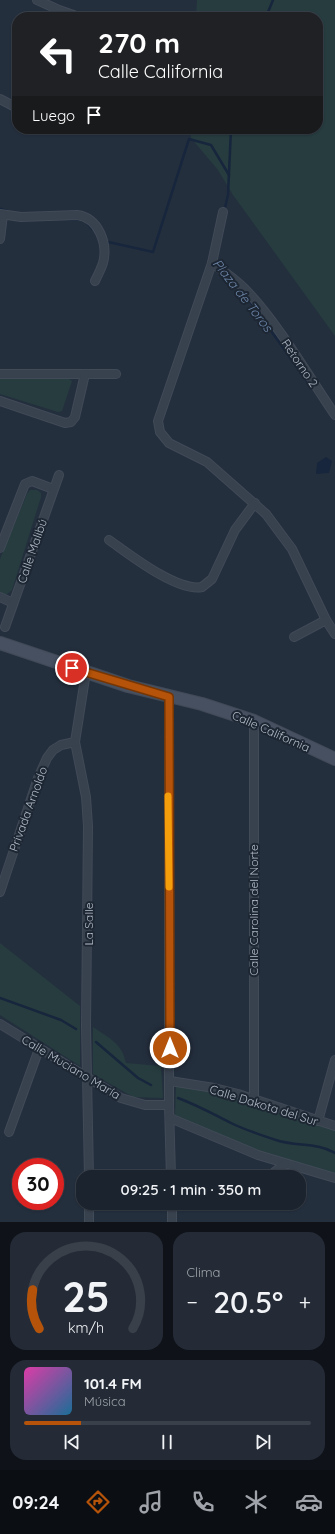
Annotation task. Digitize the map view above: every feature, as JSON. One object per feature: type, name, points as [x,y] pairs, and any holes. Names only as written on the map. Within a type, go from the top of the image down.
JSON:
[{"type":"main road","name":"Calle California","points":[[0,643],[86,672],[169,697],[202,704],[254,721],[335,759]]},
{"type":"street","points":[[37,0],[65,12]]},
{"type":"street","points":[[0,98],[12,105]]},
{"type":"street","points":[[223,212],[212,263],[158,421],[158,426],[164,438],[169,443],[207,462],[255,503],[281,532],[292,549],[326,620],[335,634]]},
{"type":"street","points":[[0,239],[1,214],[21,217],[85,216],[100,232],[104,246],[103,262],[95,281]]},
{"type":"street","name":"Retorno 2","points":[[212,263],[244,288],[256,302],[271,321],[335,415]]},
{"type":"street","points":[[0,374],[116,374]]},
{"type":"street","points":[[0,401],[65,423],[71,422],[75,417],[85,374]]},
{"type":"street","name":"Calle Malibú","points":[[5,627],[59,475]]},
{"type":"street","points":[[0,548],[25,484],[32,481],[53,489]]},
{"type":"street","points":[[109,540],[158,573],[182,584],[202,587],[212,579],[235,530],[255,503]]},
{"type":"street","points":[[0,598],[13,603]]},
{"type":"street","points":[[294,637],[326,620]]},
{"type":"street","name":"La Salle","points":[[86,672],[75,742],[86,797],[88,826],[86,1026],[89,1170]]},
{"type":"street","points":[[169,697],[169,1105],[171,1170]]},
{"type":"street","name":"Calle Carolina del Norte","points":[[254,721],[254,1100]]},
{"type":"street","name":"Privada Arnoldo","points":[[0,892],[38,778],[47,758],[53,750],[61,745],[75,742]]},
{"type":"street","name":"Calle Muciano María","points":[[0,1024],[121,1098],[145,1105],[169,1105]]},
{"type":"street","points":[[9,1132],[39,1049]]},
{"type":"street","points":[[318,1121],[335,1060]]},
{"type":"street","name":"Calle Dakota del Sur","points":[[170,1082],[214,1088],[335,1126]]},
{"type":"street","points":[[170,1118],[233,1146],[285,1164],[335,1178]]},
{"type":"street","points":[[277,1170],[285,1164]]},
{"type":"street","points":[[89,1210],[89,1222]]},
{"type":"street","points":[[172,1210],[172,1222]]},
{"type":"green space","points":[[197,0],[335,0],[335,336],[233,195],[218,170],[191,138],[191,134],[323,134],[323,12],[196,12]]},
{"type":"green space","points":[[0,379],[69,379],[72,381],[62,411],[58,412],[0,394]]},
{"type":"green space","points":[[30,490],[37,490],[41,493],[41,497],[12,590],[6,595],[0,592],[0,559]]},
{"type":"green space","points":[[0,943],[80,1006],[80,1066],[0,1015]]},
{"type":"green space","points":[[93,1027],[118,1046],[126,1063],[161,1066],[163,1098],[133,1097],[93,1074]]},
{"type":"green space","points":[[176,1086],[205,1087],[335,1129],[335,1174],[237,1146],[179,1121],[178,1117],[175,1115]]},
{"type":"water","points":[[326,457],[332,461],[329,473],[316,474],[317,463]]},
{"type":"waterway","name":"Plaza de Toros","points":[[268,12],[273,0]]},
{"type":"waterway","name":"Plaza de Toros","points":[[224,212],[228,195],[231,134]]},
{"type":"waterway","points":[[104,241],[153,252],[189,139],[211,145],[229,175]]},
{"type":"waterway","points":[[0,209],[7,211]]},
{"type":"waterway","points":[[67,219],[84,220],[98,235]]},
{"type":"waterway","name":"Plaza de Toros","points":[[246,296],[312,388]]},
{"type":"waterway","points":[[0,998],[61,1020],[76,1029]]},
{"type":"waterway","points":[[96,1042],[138,1078],[151,1085]]},
{"type":"waterway","points":[[178,1098],[236,1126],[276,1140],[321,1147],[335,1153]]},
{"type":"slow traffic","points":[[168,796],[169,887]]},
{"type":"route","points":[[72,668],[128,686],[169,697],[170,1048]]}]
